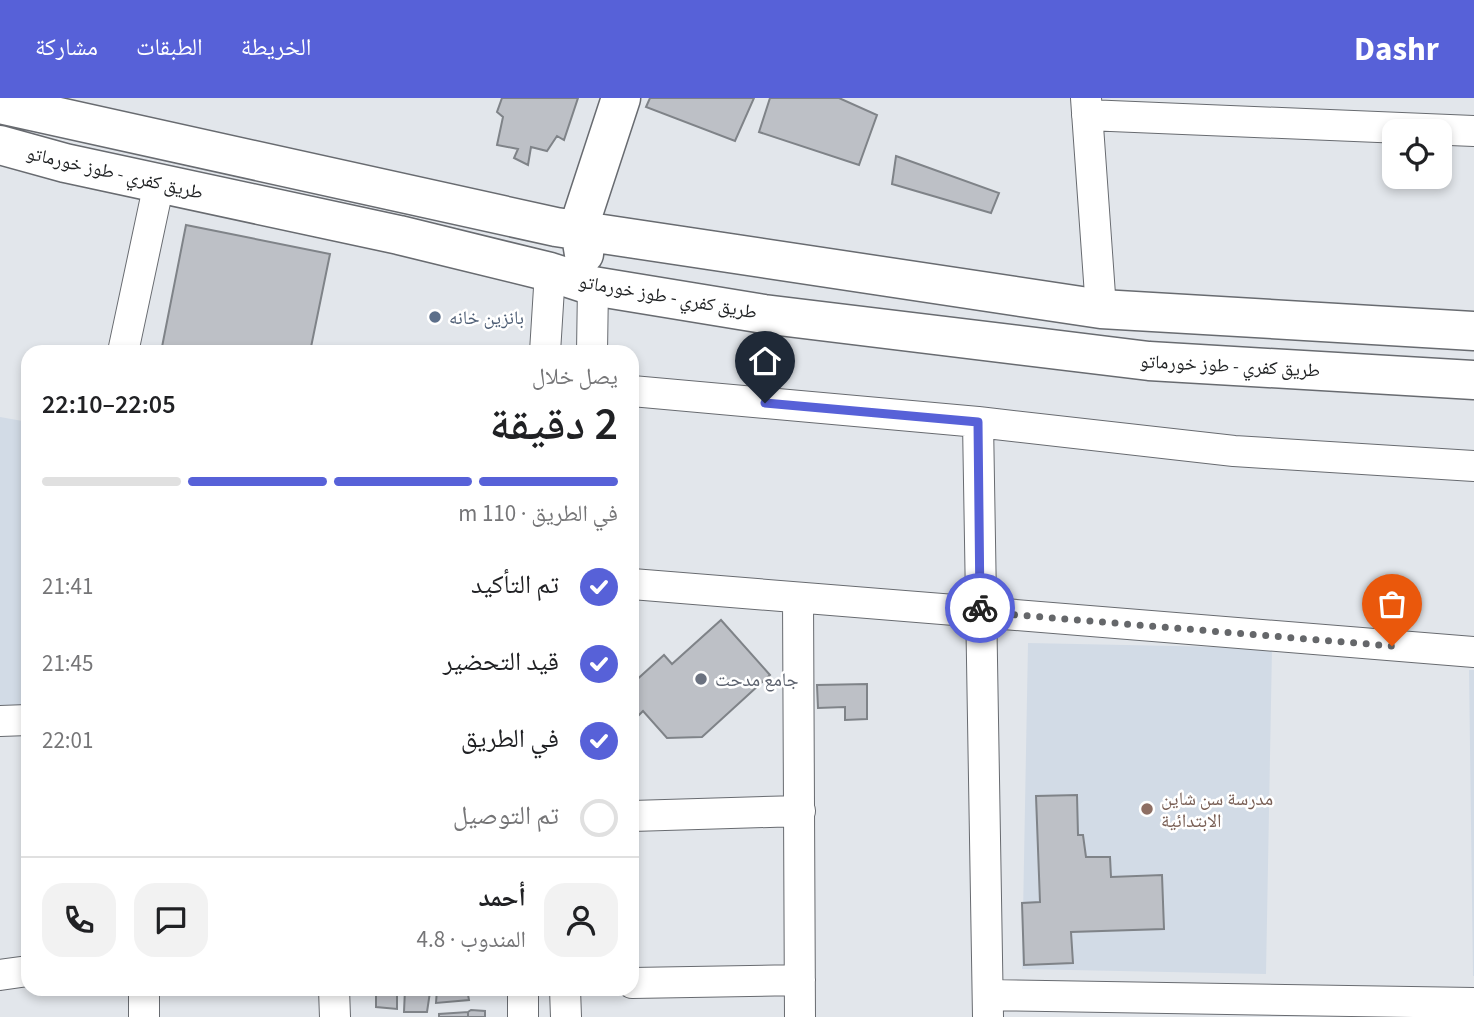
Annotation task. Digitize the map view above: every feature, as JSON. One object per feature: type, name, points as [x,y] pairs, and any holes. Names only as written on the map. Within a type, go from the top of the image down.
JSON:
[{"type":"main road","points":[[550,272],[568,228],[595,98]]},
{"type":"main road","points":[[568,228],[583,214],[621,98]]},
{"type":"main road","points":[[0,104],[568,228],[1101,309],[1474,331]]},
{"type":"main road","name":"طريق كفري - طوز خورماتو","points":[[0,145],[65,163],[399,234],[550,272],[593,286],[764,314],[1149,361],[1474,380]]},
{"type":"main road","points":[[568,228],[581,244],[593,286]]},
{"type":"street","points":[[1101,309],[1086,106],[1474,131]]},
{"type":"street","points":[[124,345],[159,183]]},
{"type":"street","points":[[545,345],[550,272]]},
{"type":"street","points":[[592,345],[593,286]]},
{"type":"street","points":[[639,392],[978,422],[1234,452],[1474,466]]},
{"type":"street","points":[[978,422],[988,1006],[1474,1003]]},
{"type":"street","points":[[639,585],[1474,652]]},
{"type":"street","points":[[798,598],[800,1017]]},
{"type":"street","points":[[0,721],[21,720]]},
{"type":"street","points":[[639,816],[800,811]]},
{"type":"street","points":[[0,975],[21,972]]},
{"type":"street","points":[[639,983],[800,980]]},
{"type":"street","points":[[144,996],[144,1017]]},
{"type":"street","points":[[334,996],[335,1017]]},
{"type":"street","points":[[523,996],[523,1017]]},
{"type":"street","points":[[565,996],[566,1017]]},
{"type":"shaded area","points":[[0,417],[21,421],[21,711],[0,714]]},
{"type":"shaded area","name":"مدرسة سن شاين الابتدائية","points":[[1028,643],[1272,648],[1266,974],[1022,969]]},
{"type":"shaded area","points":[[1469,670],[1474,670],[1474,976],[1473,976]]},
{"type":"building","points":[[502,98],[578,98],[564,140],[557,136],[547,151],[531,147],[528,165],[514,158],[518,149],[497,145],[503,117],[497,112]]},
{"type":"building","points":[[650,98],[754,98],[735,141],[646,107]]},
{"type":"building","points":[[770,98],[839,98],[877,115],[859,165],[759,132]]},
{"type":"building","points":[[896,156],[999,193],[991,213],[892,184]]},
{"type":"building","points":[[186,225],[330,254],[311,345],[162,345]]},
{"type":"building","name":"جامع مدحت","points":[[721,620],[770,675],[702,737],[667,738],[643,711],[639,715],[639,678],[664,655],[672,664]]},
{"type":"building","points":[[867,684],[867,719],[845,720],[845,707],[818,708],[817,685]]},
{"type":"building","points":[[1077,795],[1078,835],[1083,835],[1086,857],[1110,857],[1111,877],[1162,875],[1164,929],[1071,932],[1073,963],[1024,965],[1022,903],[1040,902],[1036,796]]},
{"type":"building","points":[[376,996],[397,996],[397,1009],[376,1007]]},
{"type":"building","points":[[405,996],[429,996],[427,1012],[404,1012]]},
{"type":"building","points":[[436,996],[468,996],[469,1000],[436,1003]]},
{"type":"building","points":[[471,1010],[485,1011],[485,1017],[468,1017]]},
{"type":"building","points":[[468,1012],[468,1017],[439,1017],[439,1014]]},
{"type":"way so far","points":[[980,608],[981,612],[1392,646]]},
{"type":"place","name":"بانزين خانه","points":[[435,317]]},
{"type":"place","name":"جامع مدحت","points":[[701,679]]},
{"type":"place","name":"مدرسة سن شاين الابتدائية","points":[[1147,809]]},
{"type":"route","points":[[765,403],[978,422],[980,608]]}]
